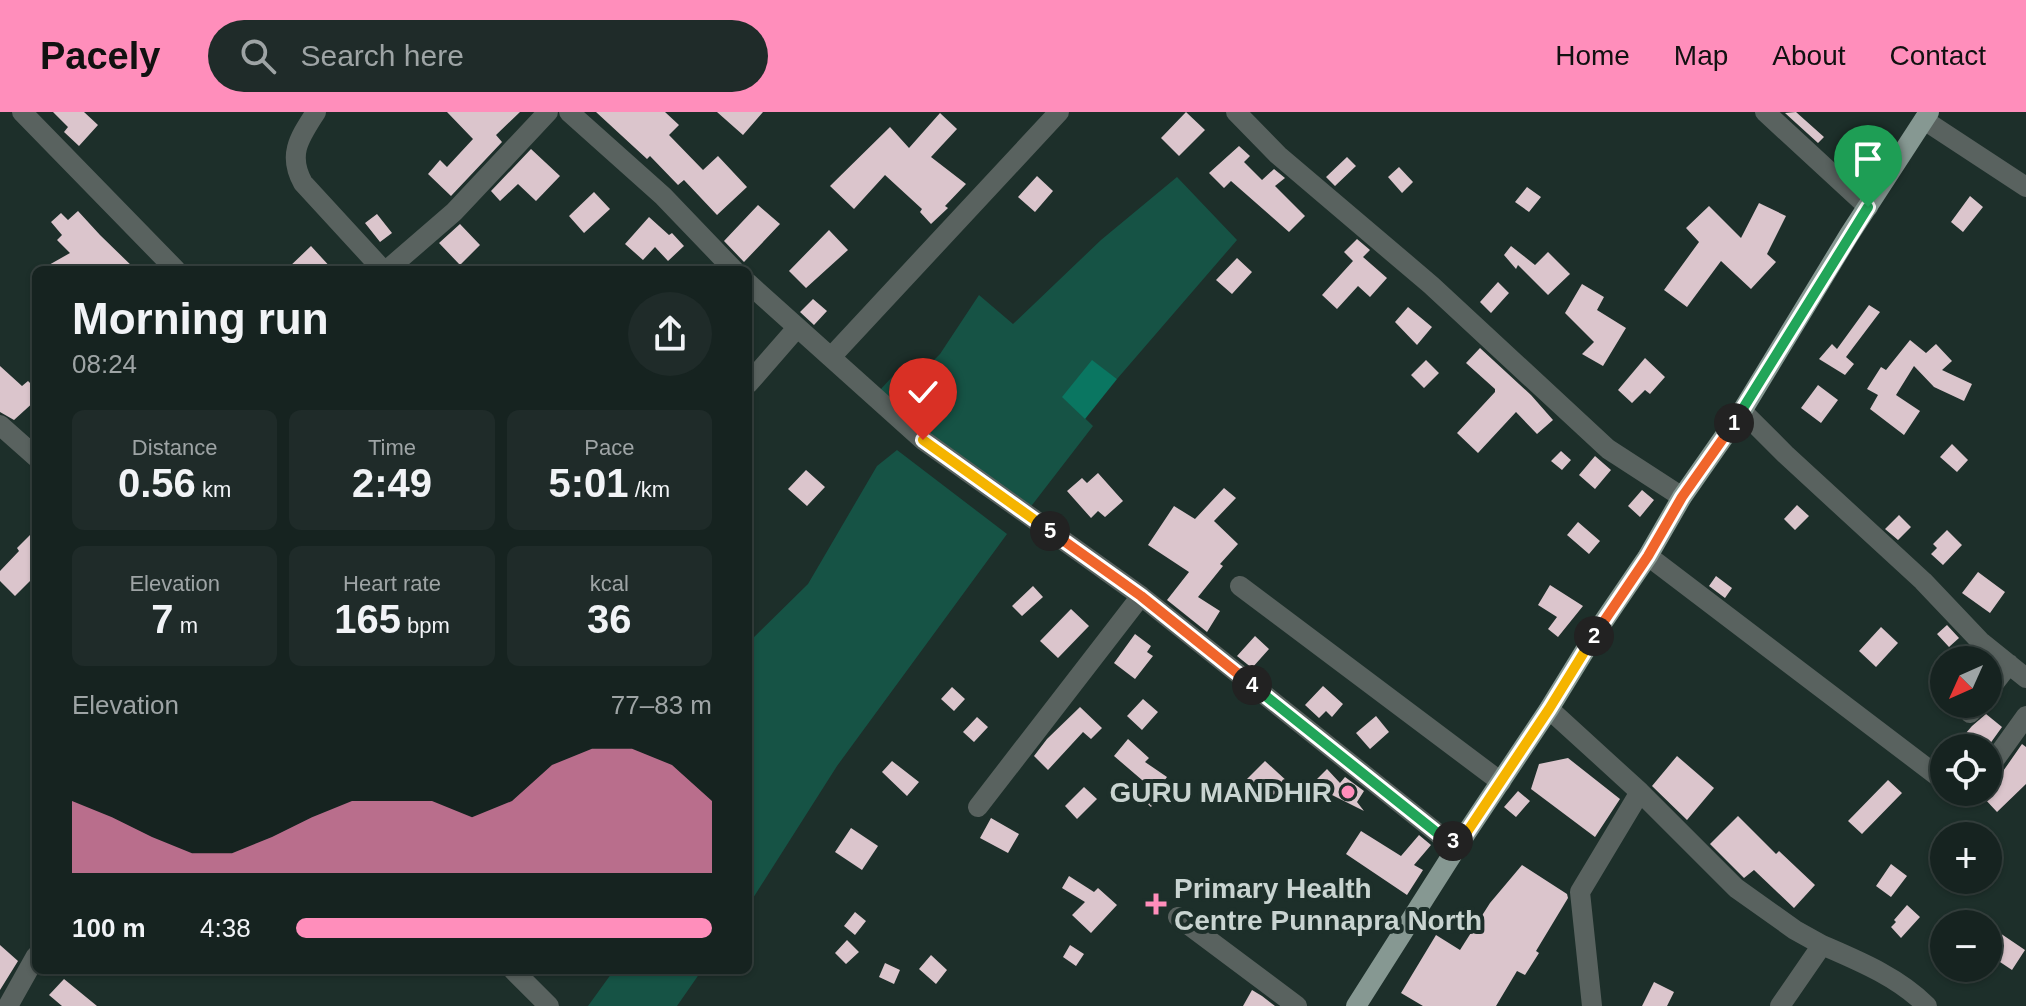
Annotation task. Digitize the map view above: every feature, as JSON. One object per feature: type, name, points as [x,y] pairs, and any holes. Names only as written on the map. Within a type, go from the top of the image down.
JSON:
[{"type":"main road","points":[[1356,1006],[1648,556],[1682,497],[1742,411],[1927,116]]},
{"type":"street","points":[[22,112],[172,266]]},
{"type":"street","points":[[316,112],[295,153],[295,169],[303,183],[381,266]]},
{"type":"street","points":[[390,266],[454,212],[548,112]]},
{"type":"street","points":[[569,112],[663,196],[730,266]]},
{"type":"street","points":[[832,356],[1059,112]]},
{"type":"street","points":[[1236,112],[1278,155],[1431,285],[1608,449],[1682,497]]},
{"type":"street","points":[[1765,112],[1868,207]]},
{"type":"street","points":[[1927,116],[2026,187]]},
{"type":"street","points":[[752,287],[923,440],[1141,596],[1441,836],[1459,844]]},
{"type":"street","points":[[752,379],[796,329]]},
{"type":"street","points":[[1742,411],[1923,581],[1980,641],[2026,678]]},
{"type":"street","points":[[0,425],[32,453]]},
{"type":"street","points":[[1648,556],[1930,770]]},
{"type":"street","points":[[1240,586],[1501,782]]},
{"type":"street","points":[[978,807],[1141,596]]},
{"type":"street","points":[[2002,673],[2009,664]]},
{"type":"street","points":[[1549,709],[1640,792],[1736,888],[1795,930],[1880,972],[1927,1006]]},
{"type":"street","points":[[2002,749],[2026,716]]},
{"type":"street","points":[[1592,1006],[1580,892],[1640,792]]},
{"type":"street","points":[[1178,917],[1297,1006]]},
{"type":"street","points":[[1780,1006],[1822,945]]},
{"type":"street","points":[[18,1002],[32,966]]},
{"type":"street","points":[[517,974],[549,1006]]},
{"type":"shaded area","points":[[1177,177],[1237,240],[1117,379],[1092,361],[1063,397],[1093,426],[1029,509],[943,447],[880,390],[905,363],[928,366],[940,354],[979,295],[1013,324],[1101,240]]},
{"type":"shaded area","points":[[1092,360],[1117,379],[1085,419],[1062,397]]},
{"type":"shaded area","points":[[897,450],[1007,534],[837,766],[752,900],[752,639],[808,584],[877,466]]},
{"type":"shaded area","points":[[611,974],[699,974],[677,1006],[588,1006]]},
{"type":"building","points":[[53,112],[84,112],[98,125],[79,146],[64,132],[68,127]]},
{"type":"building","points":[[447,112],[520,112],[496,135],[502,142],[451,196],[428,174],[440,160],[447,167],[473,139]]},
{"type":"building","points":[[596,112],[665,112],[679,125],[669,135],[703,170],[718,156],[747,187],[717,215],[684,180],[678,185],[650,156],[647,159]]},
{"type":"building","points":[[717,112],[763,112],[743,135]]},
{"type":"building","points":[[1186,112],[1205,130],[1179,156],[1161,138]]},
{"type":"building","points":[[1796,112],[1824,137],[1818,143],[1785,113]]},
{"type":"building","points":[[940,113],[957,129],[931,157],[966,184],[931,224],[920,212],[922,209],[885,175],[854,209],[830,186],[890,127],[909,148]]},
{"type":"building","points":[[1239,146],[1250,156],[1244,162],[1262,180],[1274,169],[1285,178],[1275,186],[1305,216],[1289,232],[1231,181],[1224,188],[1209,173]]},
{"type":"building","points":[[531,149],[560,176],[536,201],[518,184],[500,201],[491,191]]},
{"type":"building","points":[[1347,157],[1356,166],[1335,186],[1326,177]]},
{"type":"building","points":[[1849,160],[1863,175],[1858,180],[1843,166]]},
{"type":"building","points":[[1399,167],[1413,182],[1402,193],[1388,177]]},
{"type":"building","points":[[1037,176],[1053,191],[1035,212],[1018,197]]},
{"type":"building","points":[[1527,187],[1541,197],[1529,212],[1515,202]]},
{"type":"building","points":[[594,192],[610,209],[584,233],[569,216]]},
{"type":"building","points":[[1970,196],[1983,207],[1963,232],[1951,222]]},
{"type":"building","points":[[1759,203],[1786,216],[1767,254],[1776,262],[1751,289],[1721,261],[1687,307],[1664,290],[1699,242],[1686,228],[1709,206],[1741,238]]},
{"type":"building","points":[[758,205],[780,224],[744,262],[724,241]]},
{"type":"building","points":[[78,211],[132,266],[47,266],[70,253],[57,240],[62,235],[51,222],[61,213],[68,220]]},
{"type":"building","points":[[377,214],[392,233],[380,242],[365,223]]},
{"type":"building","points":[[649,217],[684,246],[668,261],[655,247],[643,260],[625,244]]},
{"type":"building","points":[[460,224],[480,245],[460,265],[439,243]]},
{"type":"building","points":[[829,230],[848,250],[806,288],[789,271]]},
{"type":"building","points":[[1357,239],[1370,250],[1363,257],[1387,278],[1370,297],[1358,286],[1337,309],[1322,295],[1353,261],[1344,252]]},
{"type":"building","points":[[311,246],[329,266],[290,266]]},
{"type":"building","points":[[1511,246],[1535,265],[1548,252],[1570,274],[1548,295],[1504,255]]},
{"type":"building","points":[[1237,258],[1252,272],[1232,294],[1216,280]]},
{"type":"building","points":[[1498,282],[1509,293],[1491,313],[1480,302]]},
{"type":"building","points":[[1582,284],[1604,297],[1597,310],[1626,328],[1603,366],[1582,354],[1594,342],[1565,313]]},
{"type":"building","points":[[813,299],[827,311],[814,325],[800,312]]},
{"type":"building","points":[[1869,305],[1880,312],[1846,357],[1854,364],[1845,375],[1819,359],[1832,344],[1837,349]]},
{"type":"building","points":[[1408,307],[1432,327],[1417,345],[1395,322]]},
{"type":"building","points":[[1910,340],[1926,353],[1936,344],[1952,361],[1942,370],[1972,384],[1964,401],[1934,387],[1914,366],[1896,395],[1920,411],[1904,435],[1870,409],[1878,395],[1867,389],[1881,367],[1886,370]]},
{"type":"building","points":[[1480,348],[1553,420],[1537,434],[1516,412],[1478,453],[1457,433],[1495,392],[1466,363]]},
{"type":"building","points":[[1645,358],[1665,377],[1650,394],[1645,390],[1632,403],[1618,390]]},
{"type":"building","points":[[1426,360],[1439,373],[1424,388],[1411,375]]},
{"type":"building","points":[[0,366],[22,386],[28,381],[32,385],[32,404],[14,420],[0,412]]},
{"type":"building","points":[[1818,385],[1838,400],[1821,423],[1801,408]]},
{"type":"building","points":[[1952,444],[1968,460],[1957,472],[1940,457]]},
{"type":"building","points":[[1561,451],[1571,460],[1562,470],[1551,461]]},
{"type":"building","points":[[1595,456],[1611,470],[1595,489],[1579,475]]},
{"type":"building","points":[[806,470],[825,487],[807,506],[788,489]]},
{"type":"building","points":[[1098,473],[1123,501],[1105,517],[1098,511],[1091,518],[1067,491],[1082,478],[1087,483]]},
{"type":"building","points":[[1224,488],[1236,498],[1214,521],[1238,544],[1198,597],[1220,611],[1207,632],[1167,600],[1189,572],[1148,545],[1174,506],[1195,519]]},
{"type":"building","points":[[1642,490],[1654,500],[1640,517],[1628,506]]},
{"type":"building","points":[[1797,505],[1809,516],[1795,530],[1784,519]]},
{"type":"building","points":[[1899,515],[1911,527],[1898,540],[1885,529]]},
{"type":"building","points":[[1578,522],[1600,541],[1589,554],[1567,535]]},
{"type":"building","points":[[1947,530],[1962,545],[1943,565],[1931,554],[1937,548],[1933,544]]},
{"type":"building","points":[[32,533],[32,579],[15,596],[0,581],[0,571],[19,551],[17,548]]},
{"type":"building","points":[[1978,572],[2005,592],[1990,613],[1962,593]]},
{"type":"building","points":[[1716,576],[1732,588],[1725,598],[1709,586]]},
{"type":"building","points":[[1550,585],[1583,606],[1558,637],[1548,629],[1557,617],[1538,605]]},
{"type":"building","points":[[1033,586],[1043,597],[1022,616],[1012,606]]},
{"type":"building","points":[[1071,609],[1089,626],[1058,658],[1040,641]]},
{"type":"building","points":[[1947,625],[1959,638],[1948,646],[1937,634]]},
{"type":"building","points":[[1881,627],[1898,643],[1876,667],[1859,651]]},
{"type":"building","points":[[1135,634],[1151,646],[1147,652],[1153,656],[1135,679],[1114,663]]},
{"type":"building","points":[[1255,636],[1269,649],[1252,668],[1237,656]]},
{"type":"building","points":[[1323,686],[1343,704],[1332,717],[1326,711],[1319,718],[1305,705]]},
{"type":"building","points":[[952,687],[965,699],[954,711],[941,699]]},
{"type":"building","points":[[1143,699],[1158,712],[1142,730],[1127,716]]},
{"type":"building","points":[[1080,707],[1102,728],[1091,739],[1083,732],[1048,770],[1034,756]]},
{"type":"building","points":[[1376,716],[1389,732],[1370,749],[1356,733]]},
{"type":"building","points":[[977,717],[988,727],[974,742],[963,732]]},
{"type":"building","points":[[1981,718],[1991,718],[2002,727],[1997,734],[1965,734]]},
{"type":"building","points":[[1128,739],[1149,758],[1145,762],[1167,777],[1158,790],[1162,793],[1151,807],[1140,797],[1149,786],[1114,756]]},
{"type":"building","points":[[2022,744],[2026,747],[2026,784],[1997,812],[1991,806],[2002,806],[2002,773]]},
{"type":"building","points":[[1677,756],[1714,788],[1687,820],[1652,786]]},
{"type":"building","points":[[1568,758],[1620,799],[1595,837],[1531,789],[1539,764]]},
{"type":"building","points":[[892,761],[919,782],[907,796],[882,772]]},
{"type":"building","points":[[1265,761],[1289,783],[1268,805],[1244,782]]},
{"type":"building","name":"GURU MANDHIR","points":[[1327,769],[1340,783],[1345,777],[1364,791],[1357,802],[1364,811],[1330,794],[1317,779]]},
{"type":"building","points":[[1888,780],[1902,793],[1862,834],[1848,821]]},
{"type":"building","points":[[1084,787],[1097,799],[1077,819],[1065,806]]},
{"type":"building","points":[[1518,791],[1530,801],[1516,817],[1504,807]]},
{"type":"building","points":[[1738,816],[1776,854],[1779,851],[1815,885],[1794,908],[1754,870],[1744,878],[1710,844]]},
{"type":"building","points":[[991,818],[1019,834],[1008,853],[980,838]]},
{"type":"building","points":[[851,828],[878,846],[862,870],[835,852]]},
{"type":"building","points":[[1361,831],[1401,856],[1419,835],[1431,845],[1414,865],[1423,870],[1407,895],[1346,854]]},
{"type":"building","points":[[1891,864],[1907,876],[1891,897],[1876,886]]},
{"type":"building","points":[[1522,865],[1567,894],[1568,898],[1525,975],[1517,971],[1496,1006],[1423,1006],[1401,993],[1436,935],[1460,950],[1490,903]]},
{"type":"building","points":[[1069,876],[1094,892],[1098,888],[1117,905],[1091,933],[1072,915],[1085,902],[1062,888]]},
{"type":"building","points":[[1907,905],[1920,917],[1901,938],[1891,927]]},
{"type":"building","points":[[855,912],[866,921],[855,935],[844,926]]},
{"type":"building","points":[[2002,934],[2025,950],[2012,970],[2002,963]]},
{"type":"building","points":[[847,940],[859,952],[846,964],[835,953]]},
{"type":"building","points":[[0,945],[18,961],[0,990]]},
{"type":"building","points":[[1070,945],[1084,954],[1076,966],[1063,957]]},
{"type":"building","points":[[931,955],[947,970],[936,984],[919,969]]},
{"type":"building","points":[[885,963],[900,970],[894,984],[879,977]]},
{"type":"building","points":[[64,979],[97,1006],[62,1006],[49,995]]},
{"type":"building","points":[[1654,982],[1674,992],[1667,1006],[1642,1006]]},
{"type":"building","points":[[1252,990],[1262,996],[1275,1006],[1243,1006]]},
{"type":"place","name":"GURU MANDHIR","points":[[1348,792]]},
{"type":"place","name":"Primary Health Centre Punnapra North","points":[[1156,904]]},
{"type":"route","points":[[923,440],[1141,596],[1441,836],[1459,844],[1648,556],[1682,497],[1742,411],[1868,207]]}]
